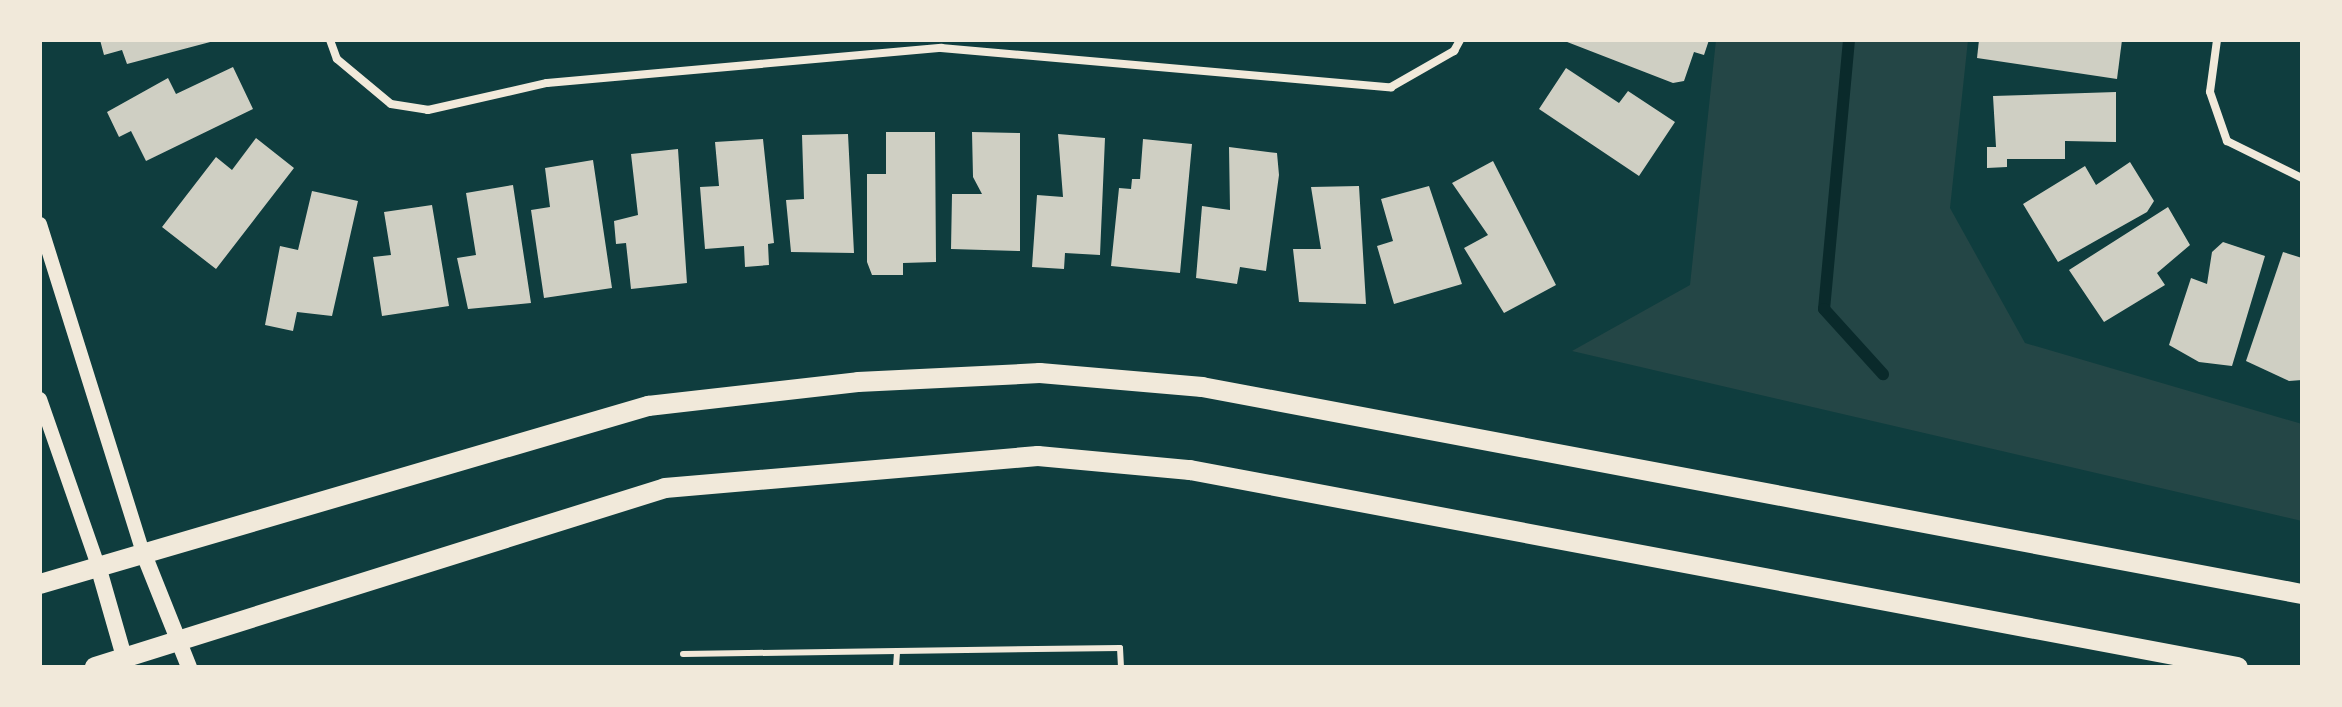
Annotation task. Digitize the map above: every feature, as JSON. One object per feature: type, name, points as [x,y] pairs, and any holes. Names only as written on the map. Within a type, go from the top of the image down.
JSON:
[{"type":"main road","points":[[40,584],[648,406],[858,382],[1040,373],[1202,387],[2302,594]]},
{"type":"main road","points":[[95,667],[125,662],[178,640],[665,488],[1038,456],[1190,470],[2238,667]]},
{"type":"main road","points":[[143,552],[189,667]]},
{"type":"main road","points":[[98,566],[125,662]]},
{"type":"street","points":[[330,40],[337,59],[391,104],[428,110],[547,83],[940,44],[1391,87],[1454,51],[1460,40]]},
{"type":"street","points":[[2217,40],[2210,92],[2227,141],[2302,178]]},
{"type":"street","points":[[40,224],[143,552]]},
{"type":"street","points":[[40,399],[98,566]]},
{"type":"lane","points":[[683,654],[1120,648],[1121,667]]},
{"type":"lane","points":[[896,667],[897,651]]},
{"type":"shaded area","points":[[1716,40],[1968,40],[1950,208],[2025,343],[2302,424],[2302,521],[1572,351],[1690,285]]},
{"type":"building","points":[[100,40],[214,41],[127,64],[122,50],[104,55]]},
{"type":"building","points":[[1562,40],[1709,40],[1704,55],[1694,52],[1684,81],[1673,83]]},
{"type":"building","points":[[1979,40],[2122,40],[2117,79],[1977,58]]},
{"type":"building","points":[[233,67],[253,109],[146,161],[131,131],[119,137],[107,112],[168,78],[176,94]]},
{"type":"building","points":[[1566,68],[1619,103],[1628,91],[1675,122],[1639,176],[1539,109]]},
{"type":"building","points":[[2116,92],[2116,142],[2065,141],[2065,159],[2007,159],[2007,167],[1987,168],[1987,147],[1996,147],[1993,96]]},
{"type":"building","points":[[886,132],[935,132],[936,262],[903,263],[903,275],[872,275],[867,262],[867,174],[886,174]]},
{"type":"building","points":[[972,132],[1020,133],[1020,251],[951,249],[952,194],[982,194],[973,177]]},
{"type":"building","points":[[848,134],[854,253],[791,252],[786,200],[804,199],[802,135]]},
{"type":"building","points":[[1058,134],[1105,138],[1100,255],[1065,253],[1064,269],[1032,267],[1037,195],[1063,197]]},
{"type":"building","points":[[256,138],[294,168],[216,269],[162,227],[216,157],[232,170]]},
{"type":"building","points":[[763,139],[774,243],[768,244],[769,265],[745,267],[744,246],[705,249],[700,187],[719,186],[715,142]]},
{"type":"building","points":[[1143,139],[1192,144],[1180,273],[1111,266],[1119,188],[1131,189],[1132,179],[1140,179]]},
{"type":"building","points":[[1229,147],[1277,153],[1279,175],[1266,271],[1240,267],[1237,284],[1196,278],[1202,206],[1230,210]]},
{"type":"building","points":[[678,149],[687,283],[631,289],[626,243],[616,244],[614,221],[638,215],[631,154]]},
{"type":"building","points":[[593,160],[612,288],[544,298],[531,210],[550,207],[545,168]]},
{"type":"building","points":[[1493,161],[1556,285],[1504,313],[1464,248],[1488,235],[1452,183]]},
{"type":"building","points":[[2130,162],[2154,201],[2147,212],[2058,262],[2023,204],[2085,166],[2096,185]]},
{"type":"building","points":[[513,185],[531,303],[468,309],[457,258],[476,255],[466,193]]},
{"type":"building","points":[[1359,186],[1366,304],[1299,302],[1293,249],[1321,249],[1311,187]]},
{"type":"building","points":[[1429,186],[1462,284],[1394,304],[1377,246],[1393,241],[1381,199]]},
{"type":"building","points":[[312,191],[358,201],[332,316],[297,312],[293,331],[265,325],[280,246],[298,250]]},
{"type":"building","points":[[432,205],[449,306],[382,316],[373,257],[391,255],[384,212]]},
{"type":"building","points":[[2168,207],[2190,245],[2157,273],[2165,285],[2104,322],[2069,270]]},
{"type":"building","points":[[2223,242],[2265,256],[2232,366],[2199,362],[2169,345],[2191,278],[2207,284],[2212,252]]},
{"type":"building","points":[[2283,252],[2302,258],[2302,380],[2289,381],[2246,361]]},
{"type":"waterway","points":[[1849,40],[1824,309],[1883,374]]}]
